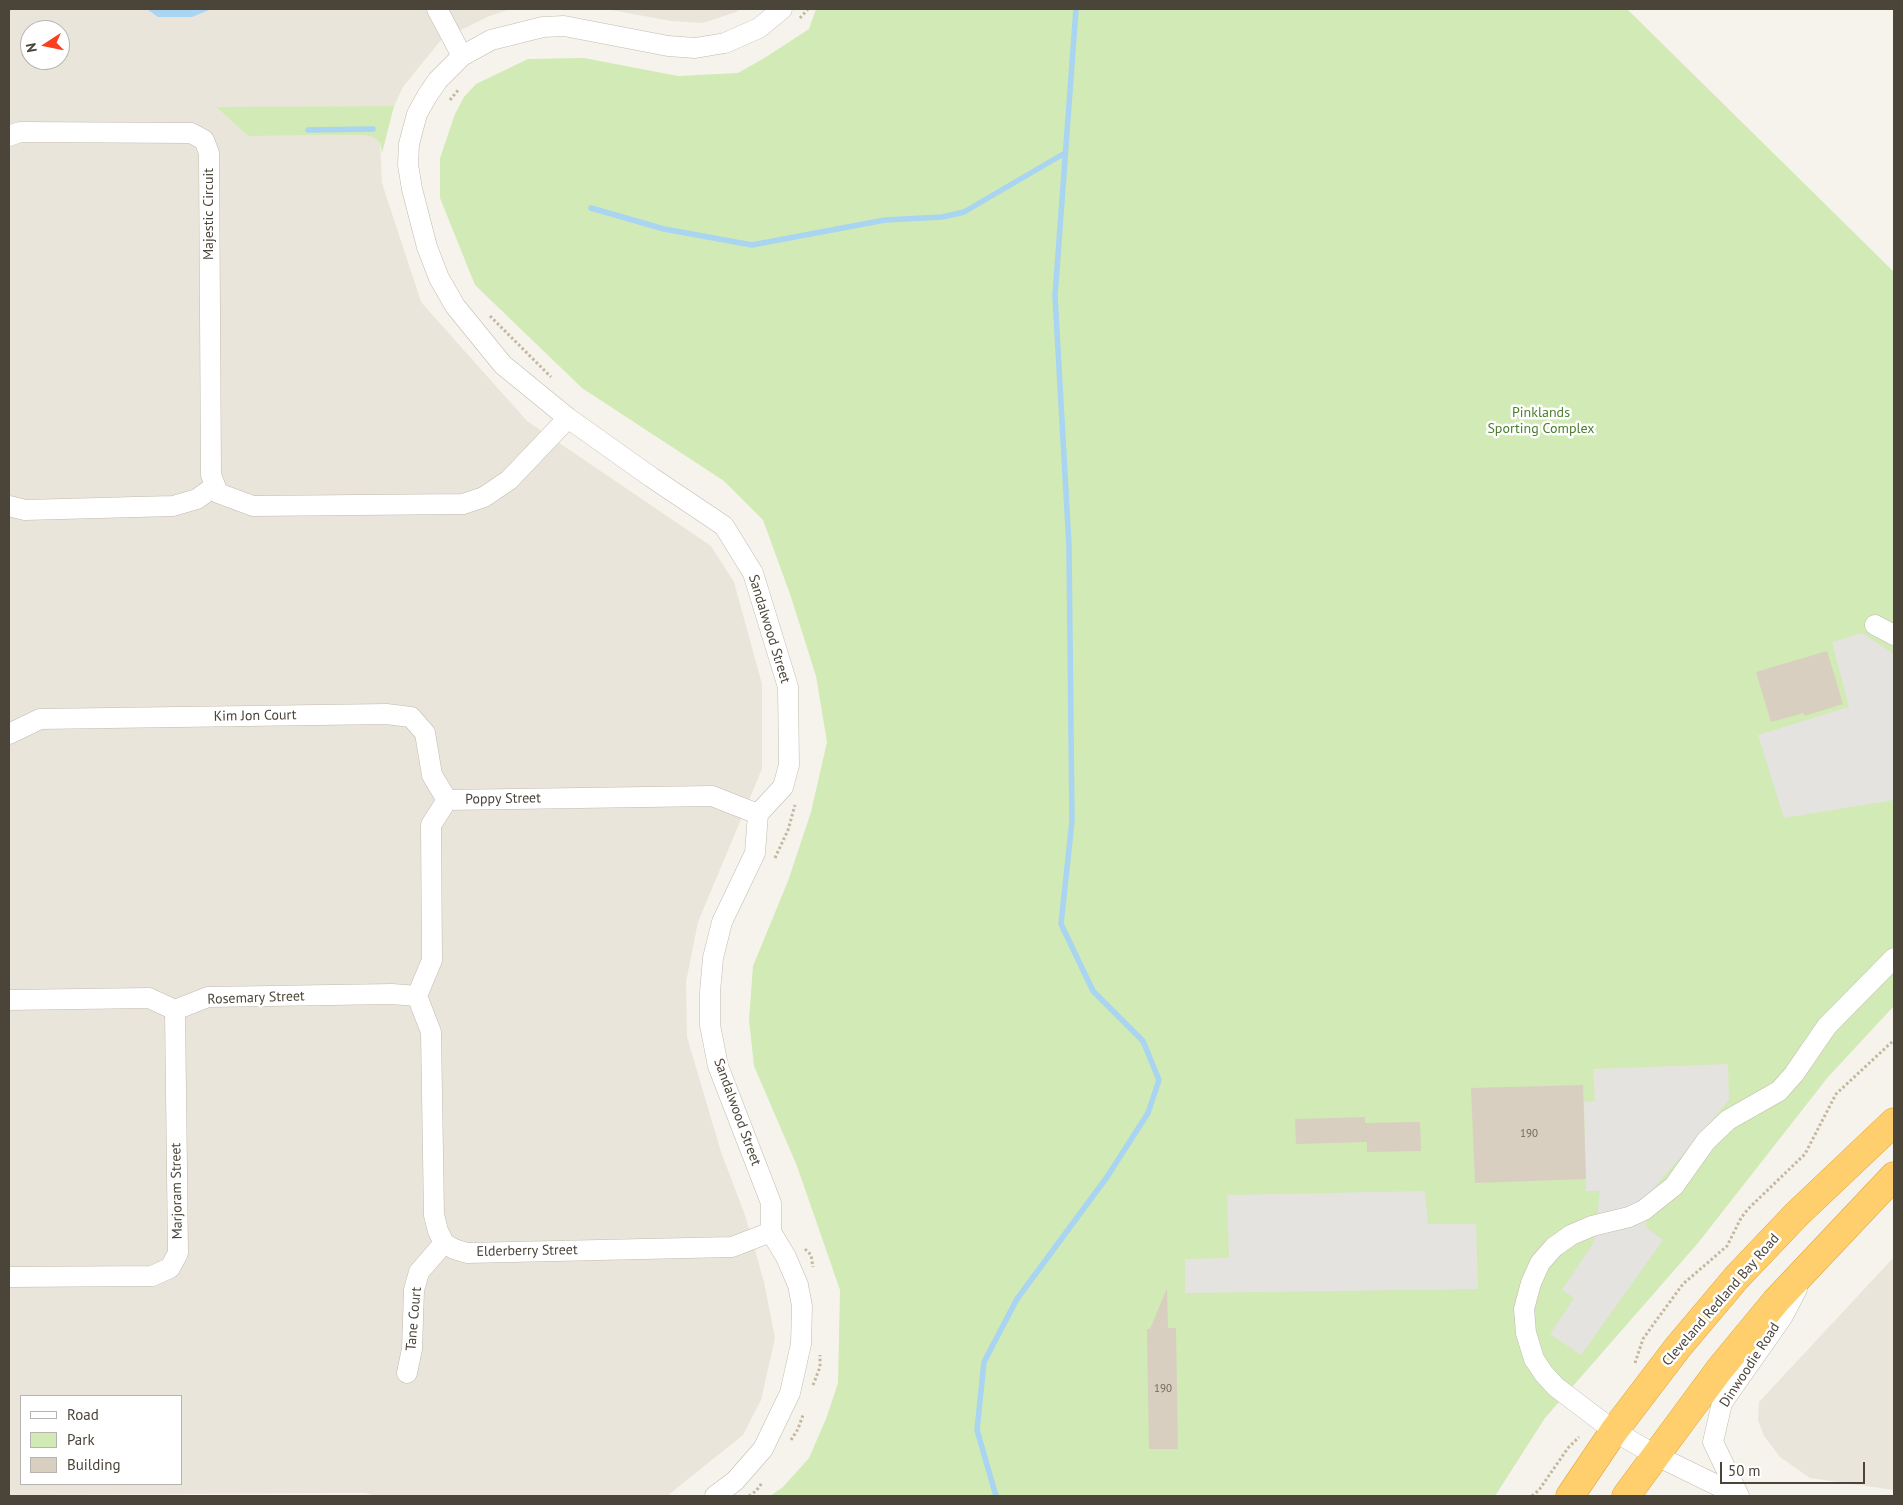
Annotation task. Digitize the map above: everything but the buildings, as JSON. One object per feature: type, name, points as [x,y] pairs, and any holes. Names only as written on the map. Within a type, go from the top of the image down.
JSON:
[{"type":"highway","name":"Cleveland Redland Bay Road","points":[[1570,1496],[1605,1423],[1678,1347],[1737,1277],[1797,1214],[1894,1122]]},
{"type":"highway","points":[[1626,1496],[1719,1370],[1776,1301],[1894,1176]]},
{"type":"street","points":[[438,9],[462,56]]},
{"type":"street","name":"Sandalwood Street","points":[[771,1232],[771,1203],[718,1066],[710,1025],[710,992],[715,949],[722,922],[755,853],[758,814],[784,787],[789,765],[788,687],[753,573],[724,526],[650,477],[568,418],[503,364],[455,306],[439,278],[423,232],[409,173],[409,144],[417,114],[438,80],[462,56],[491,40],[535,28],[564,26],[668,46],[695,48],[725,43],[790,15]]},
{"type":"street","name":"Majestic Circuit","points":[[9,136],[20,132],[191,132],[204,140],[209,153],[211,476],[215,486]]},
{"type":"street","points":[[9,506],[25,510],[173,506],[197,499],[215,486],[218,493],[253,506],[463,504],[484,497],[508,480],[568,418]]},
{"type":"street","points":[[1875,625],[1894,636]]},
{"type":"street","name":"Kim Jon Court","points":[[9,734],[40,719],[386,714],[411,718],[425,733],[432,775],[447,800]]},
{"type":"street","name":"Poppy Street","points":[[417,996],[432,960],[431,825],[447,800],[712,796],[758,814]]},
{"type":"street","name":"Dinwoodie Road","points":[[1739,1496],[1655,1455],[1605,1423],[1556,1387],[1534,1359],[1526,1333],[1524,1310],[1531,1283],[1540,1264],[1554,1247],[1571,1234],[1592,1226],[1629,1217],[1644,1210],[1674,1186],[1706,1141],[1728,1120],[1779,1090],[1794,1074],[1827,1026],[1894,958]]},
{"type":"street","name":"Rosemary Street","points":[[176,1010],[208,997],[392,994],[417,996]]},
{"type":"street","points":[[417,996],[431,1032],[434,1215],[444,1243]]},
{"type":"street","points":[[9,1000],[149,998],[176,1010]]},
{"type":"street","name":"Marjoram Street","points":[[9,1277],[152,1276],[170,1268],[178,1253],[176,1010]]},
{"type":"street","points":[[715,1496],[735,1481],[763,1449],[790,1393],[801,1344],[802,1306],[798,1286],[786,1257],[771,1232]]},
{"type":"street","name":"Elderberry Street","points":[[444,1243],[454,1249],[467,1252],[732,1247],[771,1232]]},
{"type":"street","name":"Tane Court","points":[[408,1373],[412,1349],[414,1290],[419,1272],[444,1243]]},
{"type":"street","name":"Dinwoodie Road","points":[[1739,1496],[1713,1442],[1722,1403],[1783,1316],[1810,1265]]},
{"type":"path","points":[[790,15],[808,9]]},
{"type":"path","points":[[449,101],[460,87]]},
{"type":"path","points":[[486,312],[555,380]]},
{"type":"path","points":[[772,864],[788,830],[796,801]]},
{"type":"path","points":[[1633,1369],[1643,1339],[1683,1284],[1727,1246],[1741,1218],[1748,1209],[1805,1154],[1836,1094],[1894,1040]]},
{"type":"path","points":[[804,1248],[811,1255],[814,1272]]},
{"type":"path","points":[[811,1394],[820,1367],[820,1349]]},
{"type":"path","points":[[788,1445],[798,1429],[804,1411]]},
{"type":"path","points":[[1532,1496],[1539,1490],[1568,1448],[1605,1423]]},
{"type":"path","points":[[749,1496],[756,1491],[766,1476]]},
{"type":"shaded area","points":[[9,9],[510,9],[487,17],[441,40],[403,87],[394,106],[217,108],[248,136],[364,135],[373,137],[380,143],[382,183],[421,302],[527,421],[711,546],[734,582],[762,684],[762,769],[698,922],[686,982],[687,1037],[721,1152],[745,1215],[764,1282],[775,1338],[761,1400],[743,1435],[667,1496],[376,1496],[365,1493],[9,1495]]},
{"type":"shaded area","points":[[606,9],[741,9],[703,23],[671,21]]},
{"type":"shaded area","points":[[1862,633],[1894,654],[1894,800],[1784,818],[1758,735],[1849,707],[1832,642]]},
{"type":"shaded area","points":[[1728,1064],[1729,1100],[1648,1195],[1646,1227],[1663,1240],[1581,1355],[1550,1334],[1574,1298],[1562,1290],[1594,1242],[1600,1191],[1586,1191],[1584,1102],[1595,1101],[1593,1069]]},
{"type":"shaded area","points":[[1425,1191],[1428,1224],[1476,1224],[1478,1289],[1185,1293],[1185,1259],[1229,1258],[1227,1195]]},
{"type":"shaded area","points":[[1894,1257],[1894,1490],[1810,1478],[1780,1457],[1764,1436],[1758,1420],[1759,1402]]},
{"type":"green space","name":"Pinklands Sporting Complex","points":[[816,9],[1627,9],[1894,272],[1894,1006],[1828,1077],[1698,1243],[1545,1418],[1495,1496],[770,1496],[783,1487],[809,1458],[826,1419],[838,1383],[840,1290],[797,1166],[754,1066],[749,1020],[753,966],[788,881],[811,812],[827,742],[816,676],[790,594],[763,520],[724,481],[582,388],[475,285],[440,198],[440,158],[455,114],[464,97],[476,84],[528,59],[584,58],[678,76],[738,73],[809,29]]},
{"type":"green space","points":[[394,106],[382,153],[380,143],[373,137],[364,135],[248,136],[216,107]]},
{"type":"water","points":[[147,9],[211,9],[192,17],[158,17]]},
{"type":"waterway","points":[[996,1496],[977,1430],[984,1362],[1017,1299],[1107,1177],[1148,1113],[1159,1080],[1143,1041],[1093,991],[1061,924],[1072,821],[1069,546],[1055,296],[1076,9]]},
{"type":"waterway","points":[[308,130],[373,129]]},
{"type":"waterway","points":[[591,208],[664,229],[752,245],[885,220],[942,217],[964,212],[1065,153]]}]
